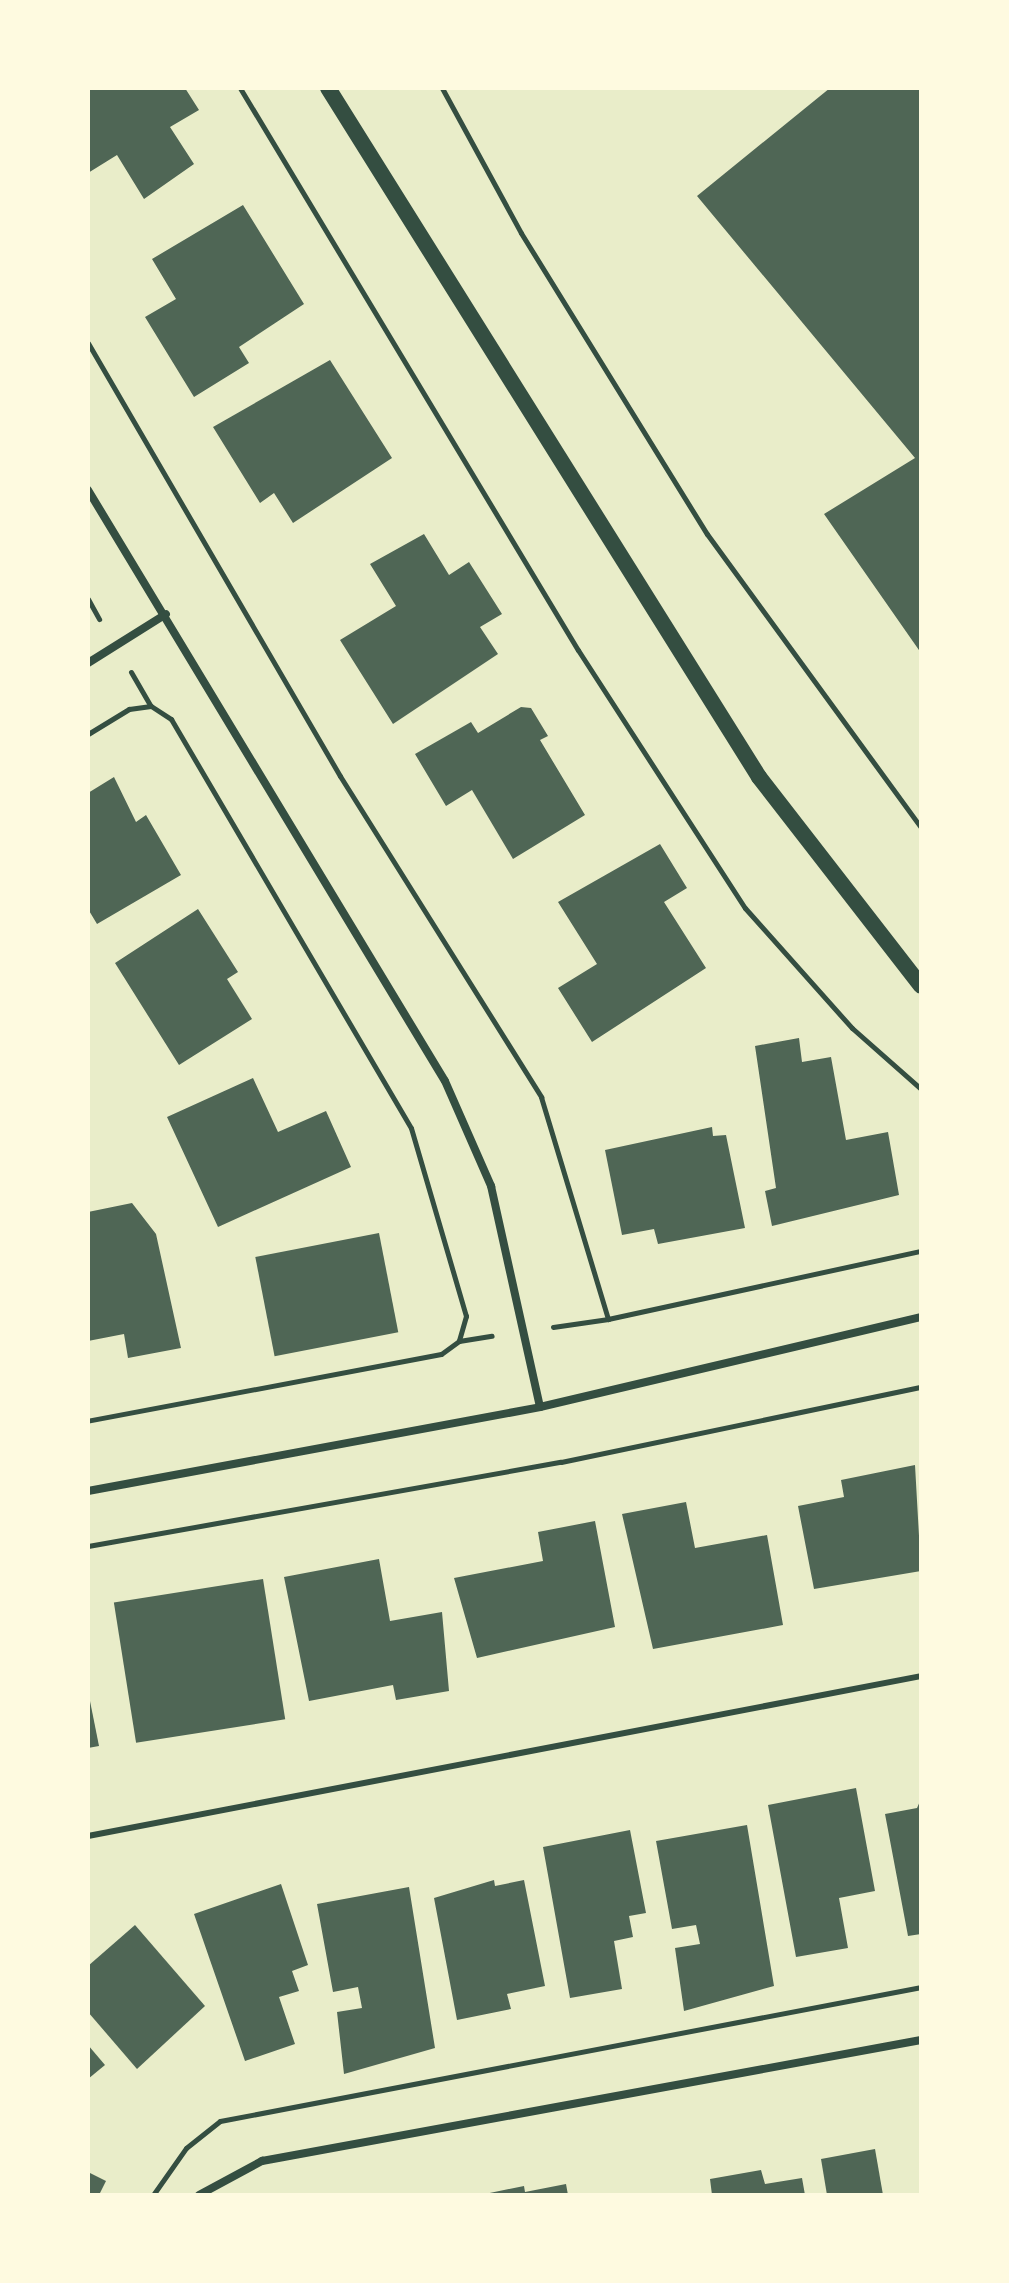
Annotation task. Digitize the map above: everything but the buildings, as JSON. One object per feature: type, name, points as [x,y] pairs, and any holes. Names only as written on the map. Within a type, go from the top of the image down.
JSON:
[{"type":"main road","points":[[328,88],[759,777],[921,986]]},
{"type":"street","points":[[88,490],[166,614],[445,1081],[491,1186],[540,1407]]},
{"type":"street","points":[[88,663],[166,614]]},
{"type":"street","points":[[88,1491],[540,1407],[921,1317]]},
{"type":"street","points":[[200,2193],[262,2161],[921,2040]]},
{"type":"lane","points":[[88,1836],[921,1676]]},
{"type":"path","points":[[240,88],[578,650],[745,908],[852,1028],[921,1089]]},
{"type":"path","points":[[442,88],[521,233],[707,534],[921,828]]},
{"type":"path","points":[[88,343],[340,776],[541,1097],[608,1319],[921,1251]]},
{"type":"path","points":[[88,734],[129,709],[151,706],[171,719],[411,1128],[466,1316],[459,1341],[441,1354],[88,1421]]},
{"type":"path","points":[[88,1546],[561,1462],[921,1387]]},
{"type":"path","points":[[153,2195],[186,2148],[220,2121],[921,1987]]}]
